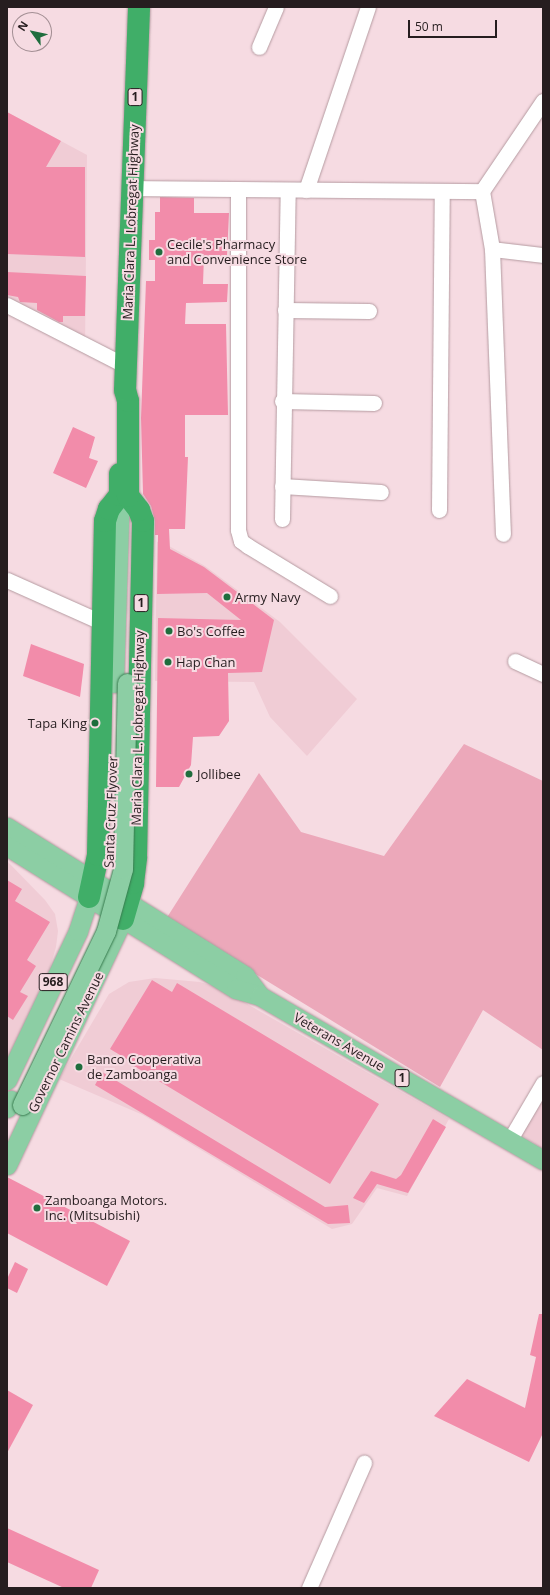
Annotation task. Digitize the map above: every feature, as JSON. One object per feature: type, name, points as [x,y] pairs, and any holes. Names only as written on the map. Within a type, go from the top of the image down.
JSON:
[{"type":"highway","name":"Maria Clara L. Lobregat Highway","points":[[126,911],[135,871],[143,521],[139,510],[124,496],[128,401],[126,378],[131,188],[139,7]]},
{"type":"highway","points":[[92,889],[99,837],[105,521],[108,509],[124,496]]},
{"type":"highway","points":[[101,714],[138,714]]},
{"type":"highway","points":[[100,775],[137,776]]},
{"type":"highway","points":[[99,837],[136,838]]},
{"type":"main road","name":"Santa Cruz Flyover","points":[[7,1136],[13,1105],[106,931],[123,869],[120,683],[124,496]]},
{"type":"main road","points":[[7,827],[92,889]]},
{"type":"main road","points":[[7,846],[92,889]]},
{"type":"main road","name":"1","points":[[92,889],[126,911]]},
{"type":"main road","name":"968","points":[[10,1073],[69,950],[92,889]]},
{"type":"main road","name":"Governor Camins Avenue","points":[[7,1165],[103,966],[126,911]]},
{"type":"main road","name":"Veterans Avenue","points":[[126,911],[236,989],[260,996],[543,1160]]},
{"type":"main road","points":[[69,950],[103,966]]},
{"type":"main road","points":[[41,1008],[75,1024]]},
{"type":"main road","points":[[10,1073],[47,1082]]},
{"type":"street","points":[[259,47],[276,7]]},
{"type":"street","points":[[306,190],[368,7]]},
{"type":"street","points":[[503,534],[492,249],[482,190],[543,100]]},
{"type":"street","points":[[131,188],[442,191],[482,190]]},
{"type":"street","points":[[238,189],[238,530],[241,541],[330,596]]},
{"type":"street","points":[[282,519],[282,401],[288,190]]},
{"type":"street","points":[[438,510],[442,191]]},
{"type":"street","points":[[492,249],[543,255]]},
{"type":"street","points":[[7,305],[126,378]]},
{"type":"street","points":[[285,310],[369,311]]},
{"type":"street","points":[[282,401],[374,403]]},
{"type":"street","points":[[282,486],[382,492]]},
{"type":"street","points":[[7,580],[103,623]]},
{"type":"street","points":[[516,661],[543,674]]},
{"type":"street","points":[[509,1141],[543,1083]]},
{"type":"street","points":[[309,1588],[364,1463]]},
{"type":"shaded area","points":[[7,112],[87,155],[85,347],[7,307]]},
{"type":"shaded area","points":[[160,541],[205,566],[280,622],[357,699],[307,756],[270,717],[254,682],[155,681],[157,542]]},
{"type":"shaded area","points":[[464,744],[543,781],[543,1050],[483,1010],[440,1087],[166,919],[259,773],[301,832],[384,856]]},
{"type":"shaded area","points":[[7,861],[45,900],[55,914],[58,931],[56,947],[47,978],[7,1061]]},
{"type":"shaded area","points":[[155,978],[200,982],[219,988],[449,1119],[407,1196],[377,1188],[352,1224],[332,1229],[143,1115],[59,1079],[109,994],[129,982]]},
{"type":"shaded area","points":[[543,1093],[543,1149],[520,1134]]},
{"type":"building","points":[[7,112],[61,141],[46,167],[85,167],[85,257],[7,254]]},
{"type":"building","points":[[160,197],[194,198],[194,213],[229,213],[227,256],[204,256],[203,284],[228,284],[227,302],[186,303],[185,324],[226,324],[228,415],[185,415],[185,457],[188,457],[185,529],[169,529],[170,549],[204,567],[274,620],[262,672],[228,673],[229,721],[219,736],[193,737],[191,765],[179,787],[156,787],[158,618],[241,620],[207,593],[157,594],[158,535],[155,535],[155,521],[151,506],[143,494],[141,418],[146,281],[155,281],[155,260],[149,260],[149,240],[155,240],[155,212],[160,212]]},
{"type":"building","points":[[7,272],[86,276],[85,316],[63,316],[63,322],[59,322],[37,310],[37,303],[20,302],[18,297],[7,295]]},
{"type":"building","points":[[73,427],[95,437],[89,458],[98,461],[86,488],[53,473]]},
{"type":"building","points":[[31,644],[84,664],[80,697],[23,676]]},
{"type":"building","points":[[7,880],[22,889],[15,901],[50,922],[27,960],[36,966],[20,992],[28,996],[13,1020],[7,1016]]},
{"type":"building","points":[[152,980],[172,992],[177,983],[379,1104],[330,1184],[129,1063],[130,1061],[110,1049]]},
{"type":"building","points":[[102,1072],[325,1207],[348,1205],[350,1223],[328,1224],[95,1085]]},
{"type":"building","points":[[433,1119],[446,1127],[408,1193],[377,1184],[364,1203],[353,1198],[371,1171],[396,1179],[401,1175]]},
{"type":"building","name":"Zamboanga Motors. Inc. (Mitsubishi)","points":[[7,1177],[130,1241],[107,1286],[7,1233]]},
{"type":"building","points":[[15,1262],[28,1269],[17,1293],[7,1288],[7,1279]]},
{"type":"building","points":[[539,1314],[543,1314],[543,1433],[529,1462],[434,1416],[467,1379],[525,1408],[536,1357],[530,1355]]},
{"type":"building","points":[[7,1390],[33,1405],[7,1453]]},
{"type":"building","points":[[7,1528],[99,1570],[91,1588],[64,1588],[7,1562]]},
{"type":"place","name":"Cecile's Pharmacy and Convenience Store","points":[[159,252]]},
{"type":"place","name":"Army Navy","points":[[227,597]]},
{"type":"place","name":"Bo's Coffee","points":[[169,631]]},
{"type":"place","name":"Hap Chan","points":[[168,662]]},
{"type":"place","name":"Tapa King","points":[[95,723]]},
{"type":"place","name":"Jollibee","points":[[189,774]]},
{"type":"place","name":"Banco Cooperativa de Zamboanga","points":[[79,1067]]},
{"type":"place","name":"Zamboanga Motors. Inc. (Mitsubishi)","points":[[37,1208]]}]
